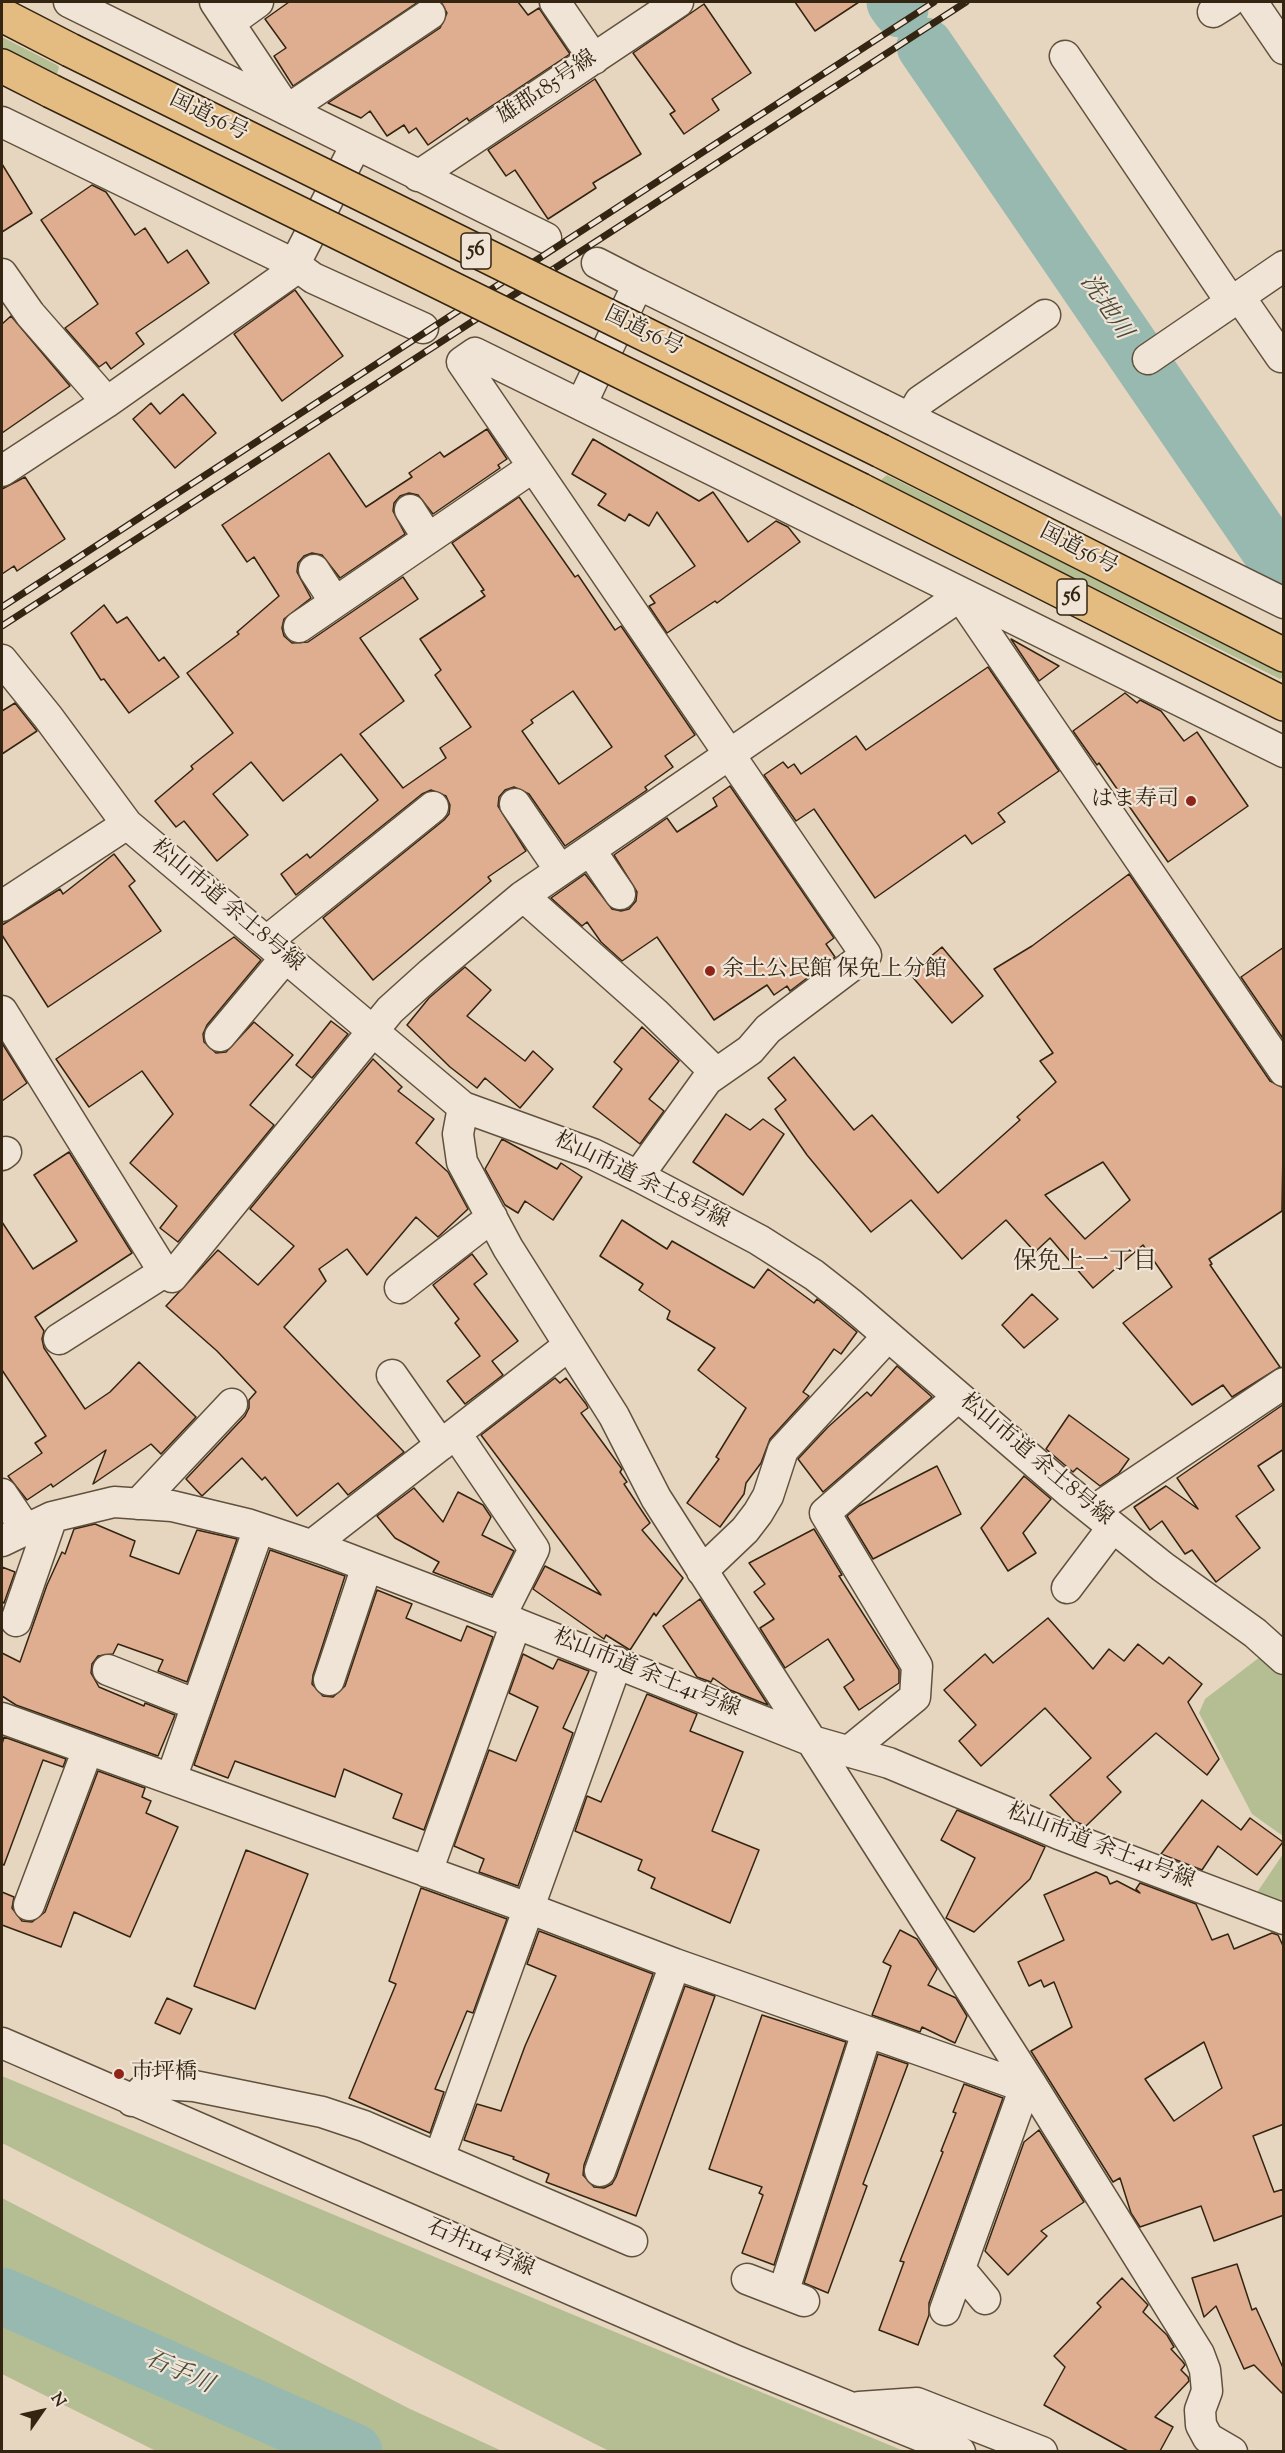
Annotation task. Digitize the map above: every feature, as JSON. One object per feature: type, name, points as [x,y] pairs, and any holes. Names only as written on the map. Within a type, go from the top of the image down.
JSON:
[{"type":"highway","name":"国道56号","points":[[2,15],[881,451],[1284,655]]},
{"type":"highway","name":"国道56号","points":[[2,66],[861,490],[1284,704]]},
{"type":"street","points":[[69,2],[546,238]]},
{"type":"street","points":[[258,2],[222,12],[287,110]]},
{"type":"street","points":[[555,2],[594,59]]},
{"type":"street","name":"雄郡185号線","points":[[418,176],[678,2]]},
{"type":"street","points":[[1252,2],[1284,49]]},
{"type":"street","points":[[287,110],[430,14]]},
{"type":"street","points":[[1065,56],[1235,299],[1281,357]]},
{"type":"street","points":[[2,122],[294,264],[312,278],[423,328]]},
{"type":"street","points":[[2,471],[107,402],[290,273],[356,145]]},
{"type":"street","points":[[597,263],[1284,603]]},
{"type":"street","points":[[1148,359],[1284,266]]},
{"type":"street","points":[[2,274],[30,314],[107,402]]},
{"type":"street","points":[[581,405],[638,284]]},
{"type":"street","points":[[910,418],[920,401],[1045,315]]},
{"type":"street","points":[[638,1176],[707,1080],[750,1050],[768,1029],[866,955],[462,362],[475,353],[962,596],[1284,752]]},
{"type":"street","points":[[299,627],[533,467]]},
{"type":"street","points":[[410,510],[428,538]]},
{"type":"street","points":[[314,570],[335,602]]},
{"type":"street","points":[[2,1011],[164,1272],[172,1277],[373,1031],[411,990],[523,896],[962,596]]},
{"type":"street","points":[[962,596],[1284,1071]]},
{"type":"street","name":"松山市道 余土8号線","points":[[2,660],[48,717],[127,824],[463,1107],[593,1154],[749,1235],[814,1275],[1103,1519],[1255,1633],[1284,1659]]},
{"type":"street","points":[[515,804],[560,870]]},
{"type":"street","points":[[220,1036],[277,949],[433,807]]},
{"type":"street","points":[[2,906],[127,824]]},
{"type":"street","points":[[590,850],[620,894]]},
{"type":"street","points":[[523,896],[655,1013],[716,1073]]},
{"type":"street","points":[[463,1107],[458,1134],[462,1162],[508,1248],[614,1416],[656,1498],[1199,2354],[1205,2370],[1207,2391],[1200,2410],[1201,2425],[1208,2438],[1232,2451]]},
{"type":"street","points":[[400,1288],[492,1218]]},
{"type":"street","points":[[59,1339],[164,1272]]},
{"type":"street","points":[[702,1571],[745,1530],[758,1513],[768,1496],[783,1450],[888,1336]]},
{"type":"street","points":[[312,1545],[568,1346]]},
{"type":"street","points":[[392,1375],[448,1440],[534,1549],[508,1620],[427,1872]]},
{"type":"street","points":[[1067,1588],[1103,1519],[1284,1383]]},
{"type":"street","points":[[849,1751],[915,1696],[917,1666],[825,1514],[958,1397]]},
{"type":"street","points":[[138,1504],[232,1404]]},
{"type":"street","points":[[2,1494],[13,1535]]},
{"type":"street","name":"松山市道 余土41号線","points":[[13,1535],[52,1517],[114,1502],[172,1506],[259,1528],[312,1545],[508,1620],[812,1741],[889,1763],[1059,1834],[1284,1919]]},
{"type":"street","points":[[16,1621],[52,1517]]},
{"type":"street","points":[[171,1779],[259,1528]]},
{"type":"street","points":[[328,1680],[367,1566]]},
{"type":"street","points":[[439,2158],[617,1662]]},
{"type":"street","points":[[108,1670],[197,1704]]},
{"type":"street","points":[[2,1718],[528,1908],[675,1964],[1028,2086]]},
{"type":"street","points":[[29,1905],[88,1749]]},
{"type":"street","points":[[600,2171],[622,2148],[675,1964]]},
{"type":"street","points":[[747,2279],[793,2297],[867,2032]]},
{"type":"street","name":"石井114号線","points":[[2,2043],[734,2360],[960,2451]]},
{"type":"street","points":[[132,2101],[144,2089],[159,2084],[194,2086],[322,2112],[364,2126],[632,2241]]},
{"type":"street","points":[[945,2310],[1028,2086]]},
{"type":"street","points":[[960,2269],[984,2300]]},
{"type":"street","points":[[852,2408],[917,2403],[1042,2451]]},
{"type":"green space","points":[[2,37],[57,65],[59,67],[57,74],[2,49]]},
{"type":"green space","points":[[887,475],[1281,672],[1283,677],[1280,679],[884,484],[881,480]]},
{"type":"green space","points":[[1260,1657],[1283,1676],[1283,1836],[1252,1814],[1199,1713],[1205,1699]]},
{"type":"green space","points":[[1283,1854],[1283,1904],[1256,1894]]},
{"type":"green space","points":[[2,2076],[904,2451],[609,2451],[2,2143]]},
{"type":"green space","points":[[2,2198],[408,2408],[502,2451],[156,2451],[2,2374]]},
{"type":"building","points":[[289,2],[418,2],[293,86],[274,56],[286,48],[265,19]]},
{"type":"building","points":[[441,2],[518,2],[528,15],[539,8],[570,54],[469,121],[467,118],[428,145],[416,128],[409,133],[404,125],[387,136],[370,111],[361,118],[328,103],[440,28],[447,13]]},
{"type":"building","points":[[795,2],[859,2],[815,31]]},
{"type":"building","points":[[704,4],[751,73],[712,99],[719,110],[684,134],[670,114],[675,111],[633,53]]},
{"type":"building","points":[[595,79],[641,154],[593,183],[596,188],[548,219],[515,170],[506,176],[488,150]]},
{"type":"building","points":[[2,164],[32,213],[2,232]]},
{"type":"building","points":[[92,185],[106,192],[135,235],[145,228],[168,263],[187,250],[209,283],[136,333],[144,344],[111,369],[106,362],[99,367],[65,328],[98,304],[41,220]]},
{"type":"building","points":[[295,290],[343,356],[282,401],[234,334]]},
{"type":"building","points":[[11,316],[70,386],[2,433],[2,324]]},
{"type":"building","points":[[183,394],[216,433],[175,468],[133,419],[151,403],[160,414]]},
{"type":"building","points":[[487,429],[507,459],[498,465],[500,468],[433,514],[418,495],[409,493],[400,496],[394,503],[393,511],[405,534],[340,578],[322,555],[312,553],[304,556],[298,563],[297,572],[311,598],[284,619],[282,628],[284,636],[292,643],[308,642],[403,577],[418,599],[360,638],[404,701],[360,734],[403,788],[446,758],[440,748],[471,727],[435,675],[441,670],[420,639],[485,596],[481,591],[484,590],[452,543],[519,497],[575,577],[578,575],[615,630],[621,626],[695,735],[665,756],[673,767],[645,787],[647,790],[565,846],[529,794],[514,787],[505,790],[499,797],[498,806],[526,851],[488,877],[491,881],[373,980],[323,918],[444,820],[449,814],[450,805],[446,796],[431,790],[422,794],[296,895],[281,874],[307,854],[310,858],[378,800],[341,754],[283,801],[251,762],[213,794],[248,835],[217,861],[184,821],[176,827],[155,801],[193,769],[191,766],[233,733],[187,673],[239,634],[237,632],[279,596],[254,557],[247,562],[222,525],[329,453],[366,507],[412,477],[409,473],[440,452],[444,457]],"holes":[[[573,691],[612,747],[559,784],[522,731],[533,723],[531,720]]]},
{"type":"building","points":[[593,439],[699,501],[713,492],[748,542],[776,521],[788,527],[800,542],[717,603],[715,601],[667,633],[649,606],[655,603],[650,596],[695,566],[657,512],[649,526],[629,514],[625,521],[598,505],[606,494],[572,474]]},
{"type":"building","points":[[25,477],[65,539],[17,571],[14,566],[2,574],[2,489]]},
{"type":"building","points":[[104,605],[117,623],[127,617],[159,661],[164,657],[179,677],[129,713],[104,679],[101,680],[71,633]]},
{"type":"building","points":[[1011,639],[1059,666],[1039,681]]},
{"type":"building","points":[[988,667],[1059,771],[998,813],[1005,822],[972,844],[965,835],[875,898],[814,809],[796,821],[764,775],[783,762],[788,768],[794,764],[801,774],[856,736],[866,750]]},
{"type":"building","points":[[1125,693],[1137,703],[1140,700],[1161,711],[1184,741],[1197,732],[1248,806],[1168,862],[1099,763],[1097,765],[1073,731]]},
{"type":"building","points":[[15,703],[37,731],[2,754],[2,711]]},
{"type":"building","points":[[730,786],[834,938],[826,944],[835,957],[790,991],[787,986],[774,995],[767,985],[714,1020],[657,937],[622,961],[601,942],[587,922],[582,926],[551,898],[585,874],[612,909],[621,911],[629,909],[636,901],[637,892],[614,855],[667,818],[677,832],[717,806],[713,798]]},
{"type":"building","points":[[114,854],[135,881],[129,886],[161,931],[48,1007],[2,935],[2,925],[60,889],[63,894]]},
{"type":"building","points":[[1129,874],[1270,1081],[1284,1088],[1282,1211],[1209,1259],[1212,1264],[1210,1265],[1280,1367],[1232,1397],[1223,1385],[1192,1405],[1123,1323],[1172,1287],[1143,1245],[1093,1288],[1050,1238],[1035,1252],[1006,1220],[962,1259],[911,1200],[871,1232],[807,1155],[775,1109],[786,1100],[768,1078],[794,1057],[854,1130],[872,1115],[938,1193],[1020,1120],[1017,1117],[1056,1082],[1040,1061],[1053,1053],[994,969],[1032,946]],"holes":[[[1103,1162],[1130,1200],[1085,1239],[1045,1195]]]},
{"type":"building","points":[[234,937],[261,960],[207,1025],[203,1034],[204,1042],[216,1053],[226,1052],[254,1022],[293,1055],[250,1105],[274,1125],[178,1242],[160,1228],[177,1206],[130,1163],[173,1114],[142,1071],[89,1107],[56,1059]]},
{"type":"building","points":[[942,947],[983,996],[952,1023],[910,974]]},
{"type":"building","points":[[1284,947],[1284,1040],[1241,977]]},
{"type":"building","points":[[465,967],[491,990],[467,1016],[525,1061],[533,1051],[553,1069],[520,1108],[485,1078],[477,1088],[450,1067],[407,1025],[429,998]]},
{"type":"building","points":[[331,1021],[348,1034],[312,1078],[296,1065]]},
{"type":"building","points":[[642,1027],[679,1061],[649,1099],[664,1111],[640,1144],[593,1107],[622,1069],[614,1062]]},
{"type":"building","points":[[2,1043],[27,1083],[2,1101]]},
{"type":"building","points":[[373,1059],[402,1087],[398,1091],[434,1119],[416,1143],[448,1172],[468,1209],[438,1237],[416,1217],[367,1275],[347,1249],[319,1269],[326,1281],[284,1327],[404,1452],[348,1495],[338,1483],[297,1516],[265,1477],[262,1480],[242,1458],[202,1496],[186,1479],[245,1416],[249,1408],[249,1400],[256,1392],[217,1351],[166,1306],[218,1250],[258,1285],[294,1246],[250,1209]]},
{"type":"building","points":[[726,1114],[750,1130],[763,1119],[784,1134],[743,1195],[693,1162]]},
{"type":"building","points":[[502,1139],[557,1169],[561,1163],[582,1177],[553,1220],[525,1201],[518,1213],[505,1205],[485,1169]]},
{"type":"building","points":[[69,1152],[132,1253],[35,1317],[44,1331],[42,1339],[44,1348],[85,1409],[110,1392],[139,1362],[196,1417],[161,1454],[151,1444],[93,1484],[106,1450],[53,1487],[51,1484],[27,1500],[8,1476],[42,1453],[35,1443],[46,1436],[2,1370],[2,1222],[33,1269],[77,1241],[34,1175]]},
{"type":"building","points":[[622,1220],[667,1249],[672,1241],[754,1288],[768,1269],[814,1303],[817,1299],[857,1332],[841,1354],[834,1349],[803,1392],[809,1396],[770,1439],[761,1463],[746,1483],[744,1494],[720,1527],[687,1503],[719,1459],[716,1457],[746,1408],[698,1370],[715,1348],[667,1319],[670,1311],[639,1290],[643,1284],[600,1256]]},
{"type":"building","points":[[472,1254],[487,1274],[474,1284],[518,1341],[492,1361],[503,1375],[465,1404],[447,1381],[480,1356],[455,1323],[459,1319],[433,1285]]},
{"type":"building","points":[[1032,1294],[1058,1319],[1024,1348],[1002,1325]]},
{"type":"building","points":[[897,1366],[932,1397],[823,1492],[798,1459],[828,1427],[867,1392],[871,1396]]},
{"type":"building","points":[[555,1378],[560,1383],[566,1378],[586,1404],[588,1408],[581,1413],[622,1469],[620,1472],[627,1482],[624,1484],[650,1523],[642,1530],[683,1578],[656,1616],[654,1613],[630,1650],[606,1635],[604,1639],[533,1589],[545,1566],[601,1595],[481,1435]]},
{"type":"building","points":[[1284,1404],[1284,1449],[1258,1466],[1274,1490],[1236,1516],[1260,1548],[1216,1582],[1192,1550],[1185,1554],[1162,1521],[1150,1530],[1134,1507],[1166,1486],[1198,1509],[1177,1478]]},
{"type":"building","points":[[1069,1415],[1129,1459],[1119,1473],[1100,1486],[1077,1468],[1073,1472],[1046,1449]]},
{"type":"building","points":[[937,1466],[961,1514],[873,1559],[847,1516],[859,1506]]},
{"type":"building","points":[[1024,1476],[1051,1499],[1023,1533],[1036,1553],[1008,1571],[981,1528]]},
{"type":"building","points":[[414,1488],[443,1522],[458,1492],[483,1505],[491,1517],[482,1535],[514,1551],[492,1595],[433,1572],[439,1562],[395,1538],[377,1516]]},
{"type":"building","points":[[95,1524],[135,1541],[130,1556],[179,1574],[197,1530],[237,1539],[187,1682],[158,1671],[163,1660],[118,1644],[113,1654],[98,1656],[92,1664],[91,1673],[99,1687],[144,1706],[145,1703],[175,1715],[158,1756],[16,1705],[2,1696],[2,1653],[20,1662],[47,1585],[62,1552],[65,1554],[74,1529]]},
{"type":"building","points":[[814,1529],[842,1575],[839,1576],[899,1670],[899,1683],[859,1710],[844,1687],[854,1680],[828,1639],[785,1668],[760,1628],[774,1619],[754,1592],[765,1584],[749,1563]]},
{"type":"building","points":[[270,1550],[345,1576],[313,1675],[312,1684],[323,1696],[333,1697],[345,1686],[377,1590],[412,1604],[406,1618],[461,1641],[467,1626],[493,1637],[424,1830],[393,1818],[402,1794],[344,1769],[335,1797],[235,1761],[228,1778],[194,1765]]},
{"type":"building","points":[[2,1567],[15,1572],[4,1603],[2,1602]]},
{"type":"building","points":[[700,1599],[768,1705],[730,1690],[713,1678],[711,1682],[697,1677],[663,1626]]},
{"type":"building","points":[[1048,1618],[1093,1669],[1109,1649],[1124,1661],[1138,1644],[1163,1664],[1169,1657],[1202,1684],[1188,1702],[1219,1759],[1207,1775],[1156,1733],[1107,1777],[1121,1792],[1086,1826],[1074,1821],[1050,1795],[1091,1758],[1045,1708],[981,1766],[959,1741],[976,1725],[944,1690],[985,1654],[993,1663]]},
{"type":"building","points":[[523,1654],[553,1669],[558,1659],[589,1671],[563,1728],[573,1733],[518,1886],[479,1872],[484,1859],[454,1846],[489,1750],[516,1761],[538,1707],[509,1693]]},
{"type":"building","points":[[647,1694],[697,1714],[690,1731],[743,1752],[712,1831],[759,1850],[730,1923],[651,1888],[655,1878],[638,1870],[642,1860],[575,1831],[587,1796],[601,1802]]},
{"type":"building","points":[[4,1737],[66,1759],[63,1767],[43,1760],[4,1865],[2,1864],[2,1744]]},
{"type":"building","points":[[98,1771],[145,1788],[142,1797],[151,1801],[146,1813],[178,1827],[130,1937],[74,1912],[61,1947],[2,1925],[2,1892],[14,1897],[12,1908],[22,1921],[32,1922],[45,1912]]},
{"type":"building","points":[[1202,1800],[1241,1830],[1250,1818],[1283,1842],[1257,1875],[1218,1846],[1202,1870],[1161,1854]]},
{"type":"building","points":[[957,1810],[1045,1847],[1030,1879],[974,1932],[946,1918],[975,1858],[941,1840]]},
{"type":"building","points":[[246,1850],[308,1874],[255,2009],[194,1986]]},
{"type":"building","points":[[1096,1872],[1107,1877],[1110,1884],[1117,1881],[1140,1893],[1136,1889],[1140,1883],[1196,1904],[1212,1940],[1228,1934],[1234,1949],[1272,1933],[1278,1935],[1284,1948],[1284,2124],[1253,2136],[1274,2192],[1284,2189],[1284,2215],[1214,2241],[1201,2206],[1140,2227],[1131,2213],[1120,2178],[1113,2182],[1031,2051],[1072,2027],[1054,1982],[1044,1987],[1041,1980],[1029,1986],[1018,1962],[1064,1940],[1044,1895]],"holes":[[[1204,2042],[1222,2088],[1174,2121],[1145,2079]]]},
{"type":"building","points":[[421,1888],[507,1919],[473,2013],[467,2011],[435,2089],[444,2092],[430,2133],[349,2098],[396,1984],[389,1981]]},
{"type":"building","points":[[900,1930],[917,1939],[937,1969],[928,1985],[956,1998],[967,2016],[955,2043],[922,2027],[920,2032],[872,2015],[891,1966],[883,1962]]},
{"type":"building","points":[[539,1931],[653,1974],[584,2165],[583,2175],[594,2187],[604,2188],[612,2184],[616,2177],[685,1986],[715,1996],[636,2216],[546,2182],[549,2174],[513,2159],[514,2157],[464,2140],[477,2104],[501,2111],[525,2046],[556,1976],[527,1964]]},
{"type":"building","points":[[167,1998],[192,2009],[180,2034],[155,2023]]},
{"type":"building","points":[[762,2015],[846,2042],[774,2265],[742,2253],[763,2195],[759,2193],[762,2187],[709,2169]]},
{"type":"building","points":[[878,2054],[908,2064],[863,2184],[867,2186],[828,2293],[804,2283]]},
{"type":"building","points":[[964,2084],[1003,2098],[929,2303],[929,2315],[918,2345],[879,2330],[904,2262],[900,2261],[943,2152],[941,2151],[956,2113],[953,2112]]},
{"type":"building","points":[[1039,2130],[1084,2202],[1041,2231],[1047,2236],[1008,2275],[985,2251],[1024,2142]]},
{"type":"building","points":[[1237,2264],[1252,2310],[1256,2308],[1284,2370],[1284,2395],[1254,2365],[1244,2369],[1216,2306],[1204,2317],[1192,2278]]},
{"type":"building","points":[[1122,2278],[1148,2305],[1143,2312],[1167,2335],[1174,2347],[1171,2349],[1185,2365],[1181,2370],[1189,2381],[1155,2417],[1173,2427],[1160,2451],[1128,2451],[1044,2405],[1065,2367],[1054,2356],[1101,2307],[1097,2303]]},
{"type":"waterway","name":"洗地川","points":[[895,2],[900,9]]},
{"type":"waterway","name":"洗地川","points":[[925,46],[1284,571]]},
{"type":"waterway","name":"石手川","points":[[2,2296],[354,2452]]},
{"type":"railway","points":[[2,607],[934,2]]},
{"type":"railway","points":[[2,626],[966,2]]},
{"type":"place","name":"はま寿司","points":[[1191,801]]},
{"type":"place","name":"余土公民館 保免上分館","points":[[710,971]]},
{"type":"place","name":"市坪橋","points":[[119,2074]]},
{"type":"district","name":"保免上一丁目","points":[[1085,1264]]}]
